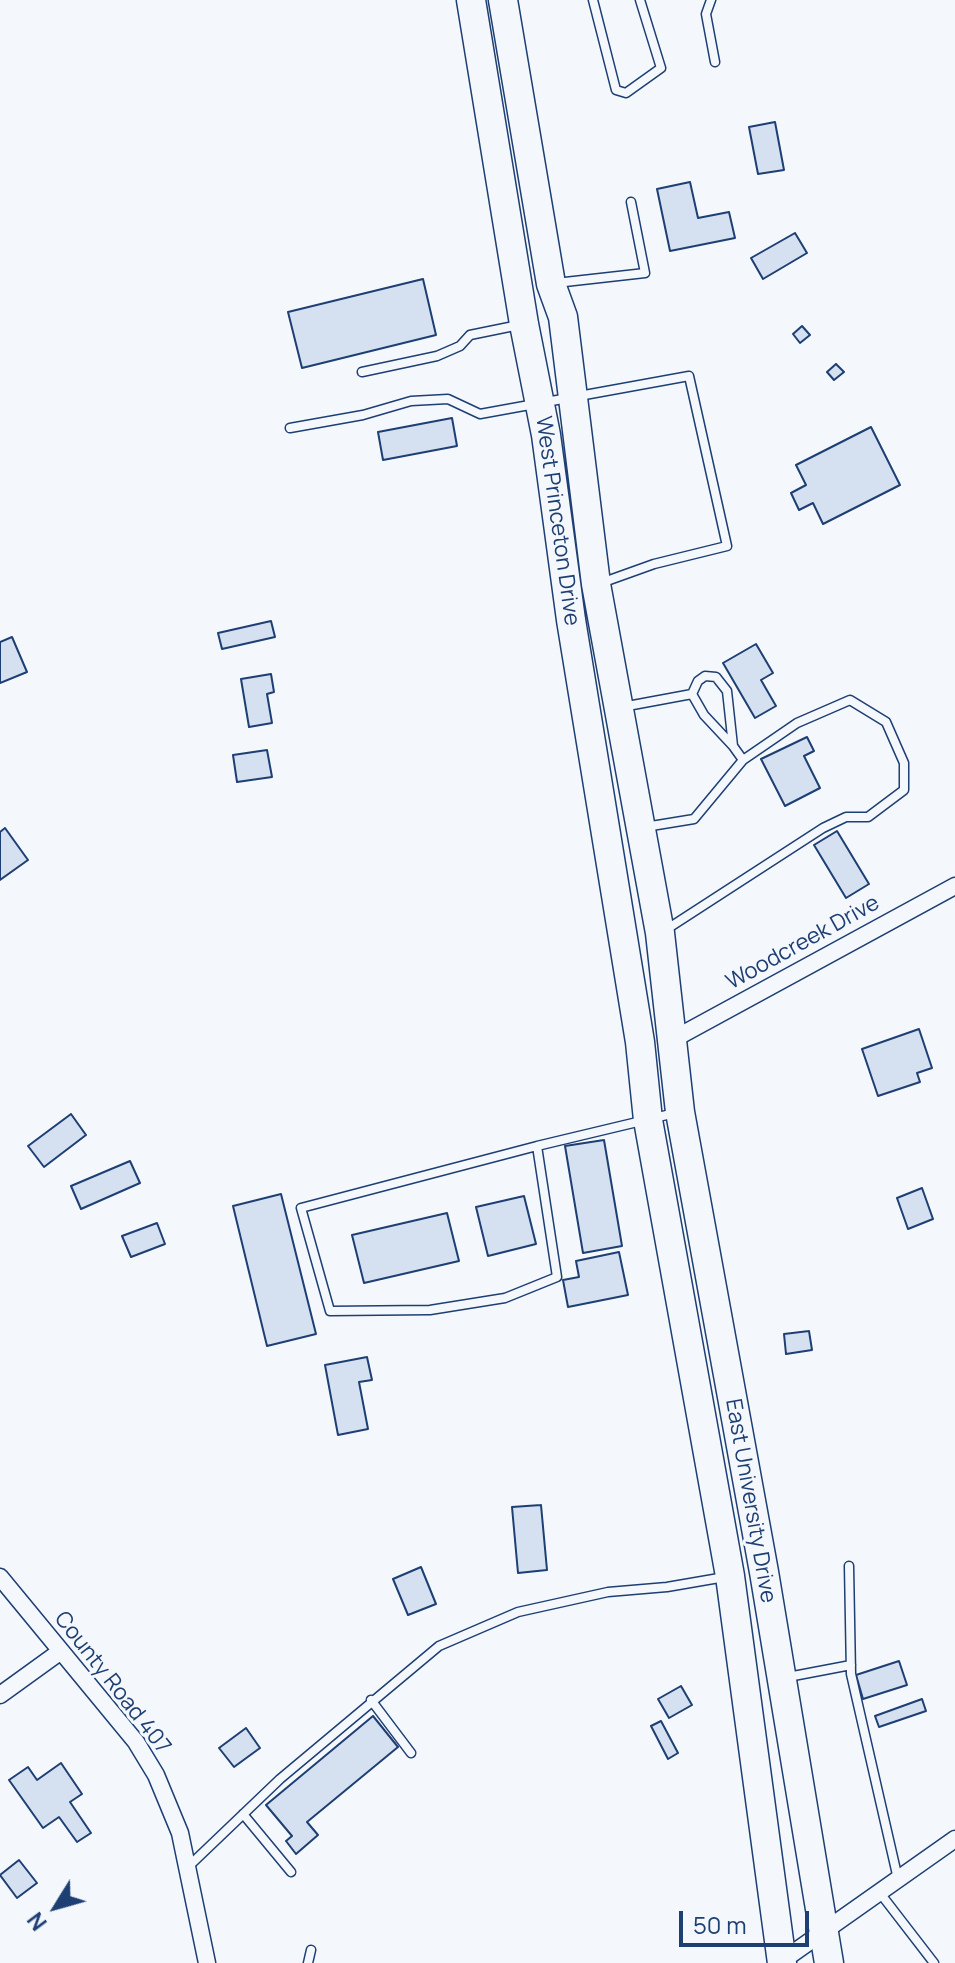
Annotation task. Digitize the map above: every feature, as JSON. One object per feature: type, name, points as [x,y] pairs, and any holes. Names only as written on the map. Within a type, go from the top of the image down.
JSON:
[{"type":"highway","name":"West Princeton Drive","points":[[471,0],[539,404],[640,1042]]},
{"type":"highway","name":"West Princeton Drive","points":[[503,0],[551,284],[563,317],[596,584],[638,829],[660,933],[672,1040]]},
{"type":"highway","name":"East University Drive","points":[[672,1040],[680,1112],[764,1572],[779,1679],[829,1963]]},
{"type":"highway","name":"East University Drive","points":[[640,1042],[648,1120],[730,1576],[781,1962]]},
{"type":"street","name":"Woodcreek Drive","points":[[672,1040],[955,886]]},
{"type":"street","name":"County Road 407","points":[[0,1577],[146,1757],[174,1813],[207,1963]]},
{"type":"street","points":[[0,1695],[61,1651]]},
{"type":"street","points":[[781,1962],[955,1839]]},
{"type":"lane","points":[[593,0],[616,90],[626,93],[661,68],[640,0]]},
{"type":"lane","points":[[711,0],[706,14],[715,62]]},
{"type":"lane","points":[[551,284],[645,273],[631,202]]},
{"type":"lane","points":[[362,372],[437,356],[460,346],[470,335],[524,324]]},
{"type":"lane","points":[[290,428],[363,415],[411,401],[448,399],[480,414],[689,376],[727,546],[654,564],[596,584]]},
{"type":"lane","points":[[692,694],[698,681],[705,676],[722,681],[727,691],[733,746]]},
{"type":"lane","points":[[618,708],[692,694]]},
{"type":"lane","points":[[692,694],[704,715],[743,760]]},
{"type":"lane","points":[[638,829],[694,819],[743,760],[797,723],[850,700],[886,722],[904,763],[904,790],[868,817],[846,817],[823,828],[660,933]]},
{"type":"lane","points":[[537,1146],[557,1277],[505,1298],[430,1310],[330,1311],[301,1208],[537,1146],[680,1112]]},
{"type":"lane","points":[[849,1566],[851,1665],[898,1880]]},
{"type":"lane","points":[[188,1866],[371,1700],[439,1646],[518,1612],[608,1592],[667,1587],[730,1576]]},
{"type":"lane","points":[[779,1679],[851,1665]]},
{"type":"lane","points":[[371,1700],[411,1753]]},
{"type":"lane","points":[[243,1814],[291,1872]]},
{"type":"lane","points":[[880,1893],[934,1963]]},
{"type":"lane","points":[[308,1963],[311,1950]]},
{"type":"building","points":[[775,122],[784,170],[758,174],[749,127]]},
{"type":"building","points":[[690,182],[698,218],[729,212],[735,238],[670,251],[657,189]]},
{"type":"building","points":[[795,233],[807,253],[763,279],[751,258]]},
{"type":"building","points":[[423,279],[436,335],[302,368],[288,312]]},
{"type":"building","points":[[802,326],[810,335],[800,343],[793,334]]},
{"type":"building","points":[[836,364],[844,372],[834,380],[827,372]]},
{"type":"building","points":[[452,418],[457,446],[383,460],[378,432]]},
{"type":"building","points":[[871,427],[900,485],[823,524],[813,503],[799,510],[791,493],[806,485],[796,465]]},
{"type":"building","points":[[271,621],[275,637],[222,649],[218,633]]},
{"type":"building","points":[[12,637],[27,672],[0,683],[0,642]]},
{"type":"building","points":[[756,644],[773,673],[761,680],[776,706],[755,718],[723,663]]},
{"type":"building","points":[[271,674],[274,692],[267,694],[272,723],[249,727],[241,679]]},
{"type":"building","points":[[807,737],[814,751],[804,756],[820,788],[785,806],[761,759]]},
{"type":"building","points":[[267,750],[272,777],[237,782],[233,755]]},
{"type":"building","points":[[5,828],[28,860],[0,880],[0,832]]},
{"type":"building","points":[[837,831],[869,884],[846,898],[814,845]]},
{"type":"building","points":[[919,1029],[932,1068],[917,1073],[920,1082],[878,1096],[862,1049]]},
{"type":"building","points":[[71,1114],[86,1135],[44,1167],[28,1146]]},
{"type":"building","points":[[604,1140],[622,1246],[583,1253],[565,1146]]},
{"type":"building","points":[[130,1161],[140,1183],[81,1209],[71,1186]]},
{"type":"building","points":[[922,1188],[933,1219],[908,1229],[897,1198]]},
{"type":"building","points":[[281,1194],[316,1334],[267,1346],[233,1206]]},
{"type":"building","points":[[524,1196],[536,1244],[488,1256],[476,1207]]},
{"type":"building","points":[[447,1213],[459,1261],[364,1283],[352,1235]]},
{"type":"building","points":[[157,1223],[165,1244],[131,1257],[122,1236]]},
{"type":"building","points":[[619,1252],[628,1295],[568,1307],[563,1280],[579,1277],[576,1261]]},
{"type":"building","points":[[809,1331],[812,1350],[786,1354],[784,1334]]},
{"type":"building","points":[[367,1357],[372,1380],[359,1382],[368,1429],[338,1435],[325,1365]]},
{"type":"building","points":[[541,1505],[547,1570],[518,1573],[512,1507]]},
{"type":"building","points":[[421,1567],[436,1604],[408,1615],[393,1579]]},
{"type":"building","points":[[899,1661],[907,1685],[863,1699],[856,1675]]},
{"type":"building","points":[[681,1686],[692,1705],[669,1718],[658,1699]]},
{"type":"building","points":[[922,1699],[926,1711],[879,1727],[875,1716]]},
{"type":"building","points":[[373,1716],[398,1747],[307,1822],[318,1835],[296,1854],[286,1841],[292,1836],[266,1805]]},
{"type":"building","points":[[661,1721],[678,1753],[668,1759],[651,1726]]},
{"type":"building","points":[[246,1728],[260,1748],[234,1767],[219,1748]]},
{"type":"building","points":[[61,1763],[82,1794],[70,1802],[91,1833],[77,1842],[59,1817],[43,1828],[9,1780],[28,1767],[37,1780]]},
{"type":"building","points":[[19,1860],[37,1883],[17,1898],[0,1875]]}]
